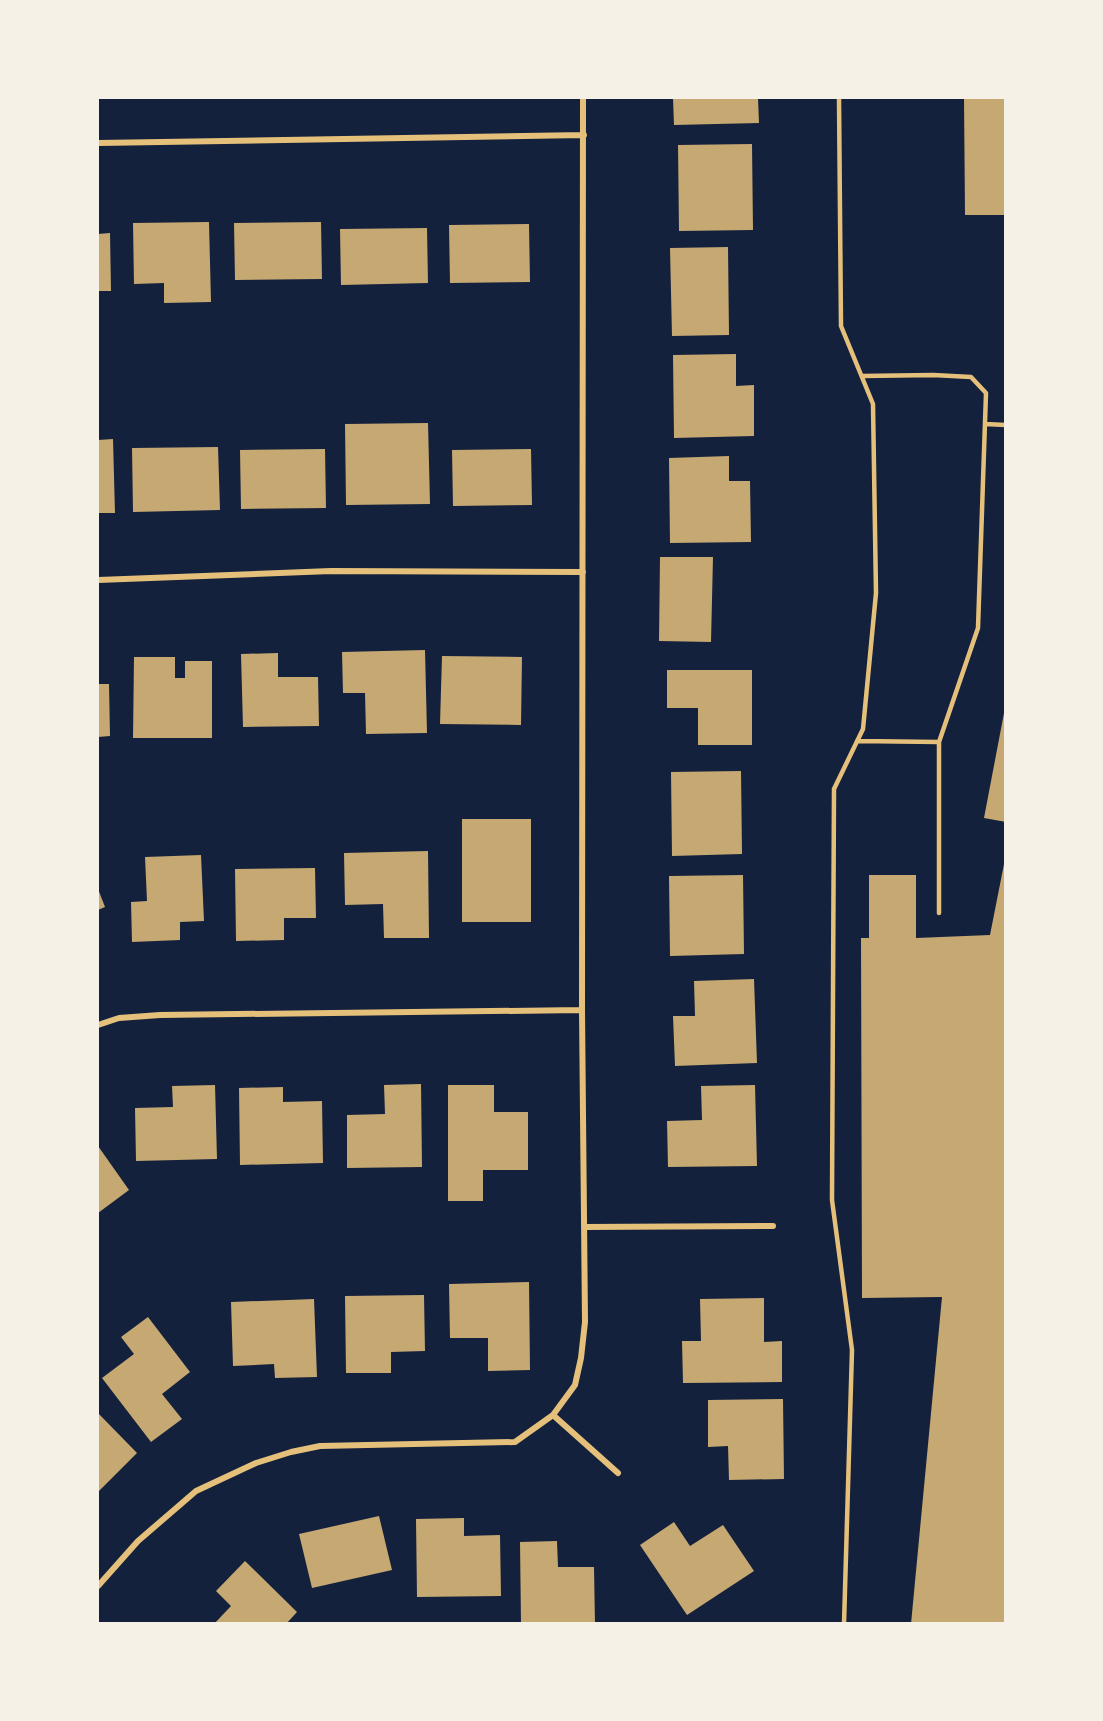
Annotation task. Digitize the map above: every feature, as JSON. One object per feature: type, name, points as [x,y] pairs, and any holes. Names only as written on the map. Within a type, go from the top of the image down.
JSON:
[{"type":"street","points":[[98,1586],[138,1541],[196,1491],[256,1463],[320,1446],[515,1442],[553,1415],[575,1385],[585,1322],[582,1010],[583,98]]},
{"type":"street","points":[[98,143],[584,135]]},
{"type":"street","points":[[98,580],[331,571],[583,572]]},
{"type":"street","points":[[98,1025],[119,1018],[160,1015],[582,1010]]},
{"type":"street","points":[[584,1227],[773,1226]]},
{"type":"street","points":[[553,1415],[618,1473]]},
{"type":"lane","points":[[839,98],[840,326],[873,405],[876,593],[863,729],[834,789],[832,1200],[852,1350],[844,1623]]},
{"type":"lane","points":[[862,376],[971,377],[986,393],[978,628],[939,742],[939,913]]},
{"type":"lane","points":[[985,424],[1005,425]]},
{"type":"lane","points":[[857,741],[939,742]]},
{"type":"building","points":[[673,98],[758,98],[759,123],[674,125]]},
{"type":"building","points":[[964,98],[1006,98],[1006,215],[965,215]]},
{"type":"building","points":[[752,144],[753,230],[679,231],[678,145]]},
{"type":"building","points":[[209,222],[211,302],[164,303],[164,283],[134,284],[133,223]]},
{"type":"building","points":[[321,222],[322,279],[235,280],[234,223]]},
{"type":"building","points":[[529,224],[530,282],[450,283],[449,225]]},
{"type":"building","points":[[427,228],[428,283],[341,285],[340,229]]},
{"type":"building","points":[[110,233],[111,291],[98,291],[98,234]]},
{"type":"building","points":[[728,247],[729,335],[672,336],[670,248]]},
{"type":"building","points":[[736,354],[736,386],[754,385],[754,436],[674,438],[673,355]]},
{"type":"building","points":[[428,423],[430,504],[346,505],[345,424]]},
{"type":"building","points":[[113,439],[115,513],[98,513],[98,440]]},
{"type":"building","points":[[218,447],[220,510],[133,512],[132,448]]},
{"type":"building","points":[[325,449],[326,508],[241,509],[240,450]]},
{"type":"building","points":[[531,449],[532,505],[453,506],[452,450]]},
{"type":"building","points":[[729,456],[729,481],[750,481],[751,542],[670,543],[669,458]]},
{"type":"building","points":[[660,557],[713,557],[711,642],[659,641]]},
{"type":"building","points":[[425,650],[427,733],[366,734],[365,693],[343,693],[342,652]]},
{"type":"building","points":[[278,653],[278,677],[318,677],[319,726],[243,727],[241,654]]},
{"type":"building","points":[[442,656],[522,657],[521,725],[440,724]]},
{"type":"building","points":[[134,657],[175,657],[175,678],[185,678],[185,661],[212,661],[212,738],[133,738]]},
{"type":"building","points":[[667,670],[752,670],[752,745],[698,745],[698,708],[667,708]]},
{"type":"building","points":[[98,684],[109,684],[110,736],[98,737]]},
{"type":"building","points":[[1004,713],[1006,713],[1006,822],[984,818]]},
{"type":"building","points":[[741,771],[742,854],[672,856],[671,772]]},
{"type":"building","points":[[462,819],[531,819],[531,922],[462,922]]},
{"type":"building","points":[[428,851],[429,938],[384,938],[383,904],[345,905],[344,853]]},
{"type":"building","points":[[201,855],[204,921],[180,922],[180,940],[132,942],[131,902],[147,901],[145,857]]},
{"type":"building","points":[[1004,864],[1006,1624],[911,1624],[942,1297],[862,1298],[861,938],[869,938],[869,875],[916,875],[916,938],[990,935]]},
{"type":"building","points":[[315,868],[316,918],[284,918],[284,940],[236,941],[235,869]]},
{"type":"building","points":[[743,875],[744,954],[670,956],[669,876]]},
{"type":"building","points":[[98,889],[105,907],[98,910]]},
{"type":"building","points":[[754,979],[757,1063],[675,1066],[673,1016],[695,1016],[694,981]]},
{"type":"building","points":[[421,1084],[422,1167],[347,1168],[347,1115],[385,1114],[384,1085]]},
{"type":"building","points":[[215,1085],[217,1159],[136,1161],[135,1108],[173,1107],[172,1086]]},
{"type":"building","points":[[448,1085],[494,1085],[494,1112],[528,1112],[528,1170],[483,1170],[483,1201],[448,1201]]},
{"type":"building","points":[[755,1085],[757,1166],[668,1167],[667,1121],[702,1120],[701,1086]]},
{"type":"building","points":[[283,1087],[283,1102],[322,1101],[323,1163],[240,1165],[239,1088]]},
{"type":"building","points":[[98,1146],[129,1190],[98,1213]]},
{"type":"building","points":[[529,1282],[530,1370],[488,1371],[488,1338],[450,1338],[449,1284]]},
{"type":"building","points":[[424,1295],[425,1351],[391,1352],[391,1373],[346,1373],[345,1296]]},
{"type":"building","points":[[764,1298],[764,1342],[782,1341],[782,1382],[683,1383],[682,1341],[701,1341],[700,1299]]},
{"type":"building","points":[[314,1299],[317,1377],[275,1378],[274,1364],[233,1366],[231,1302]]},
{"type":"building","points":[[148,1317],[190,1372],[162,1394],[182,1419],[151,1442],[102,1378],[134,1354],[121,1337]]},
{"type":"building","points":[[783,1399],[784,1479],[729,1480],[728,1446],[708,1447],[708,1400]]},
{"type":"building","points":[[98,1413],[137,1453],[98,1492]]},
{"type":"building","points":[[379,1516],[392,1570],[312,1588],[299,1534]]},
{"type":"building","points":[[464,1518],[464,1536],[500,1535],[501,1596],[417,1597],[416,1519]]},
{"type":"building","points":[[674,1522],[690,1546],[723,1525],[754,1571],[687,1615],[640,1545]]},
{"type":"building","points":[[557,1541],[558,1567],[594,1567],[595,1624],[521,1624],[520,1542]]},
{"type":"building","points":[[245,1561],[297,1612],[286,1624],[214,1624],[231,1606],[216,1591]]}]
